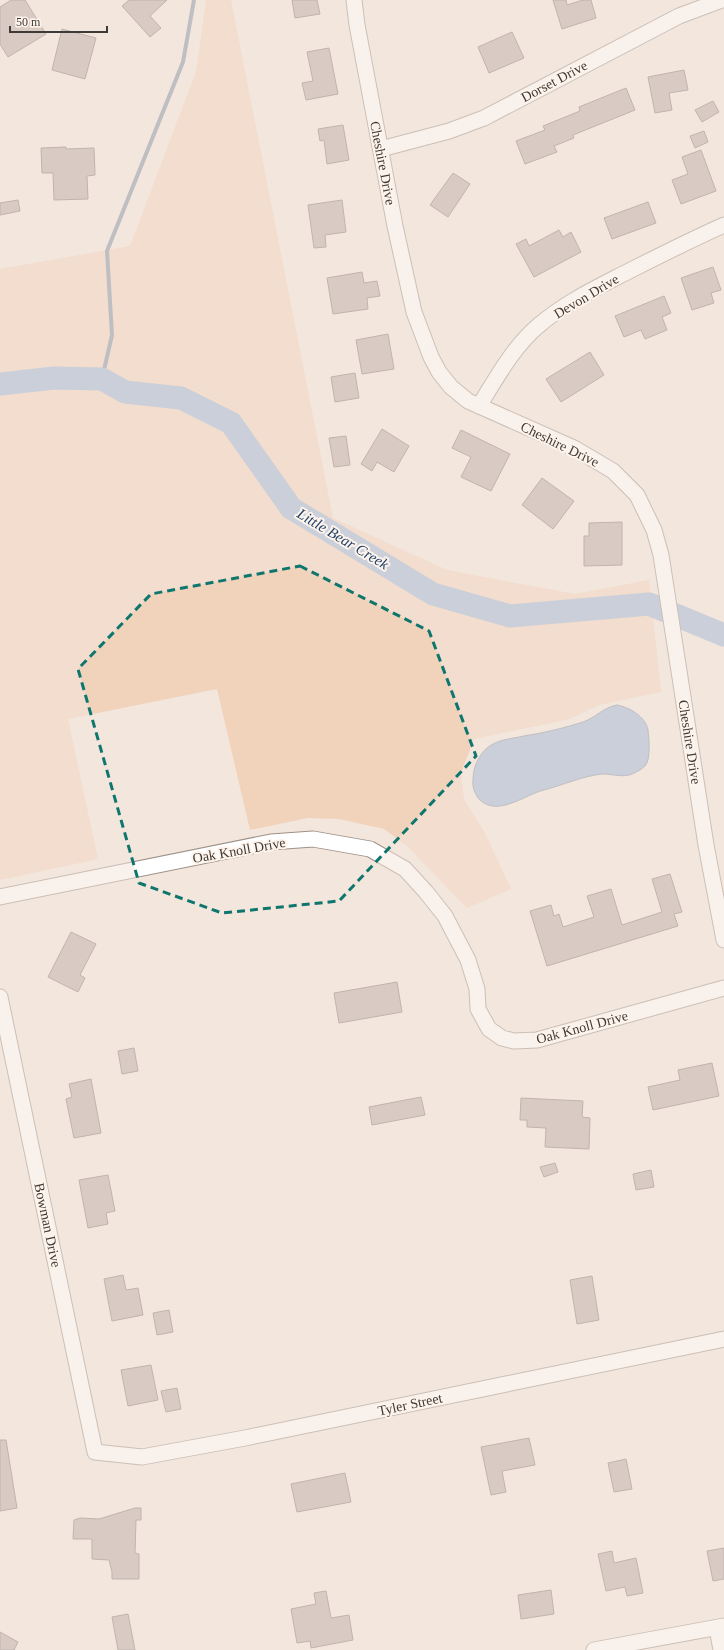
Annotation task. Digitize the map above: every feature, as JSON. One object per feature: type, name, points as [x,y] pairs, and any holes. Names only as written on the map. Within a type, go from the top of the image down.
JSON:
[{"type":"street","name":"Cheshire Drive","points":[[354,0],[357,25],[395,226],[412,305],[430,357],[439,372],[451,387],[468,401],[574,448],[613,471],[637,495],[654,530],[661,555],[668,595],[708,851],[724,940]]},
{"type":"street","name":"Dorset Drive","points":[[381,149],[449,131],[484,118],[679,16],[722,0]]},
{"type":"street","name":"Devon Drive","points":[[478,406],[520,345],[538,326],[555,313],[586,293],[664,253],[724,225]]},
{"type":"street","name":"Oak Knoll Drive","points":[[0,897],[271,842],[313,839],[370,848],[405,869],[445,916],[468,960],[477,989],[478,1009],[489,1029],[502,1038],[514,1041],[537,1040],[724,988]]},
{"type":"street","name":"Bowman Drive","points":[[0,997],[95,1452]]},
{"type":"street","name":"Tyler Street","points":[[95,1452],[142,1457],[245,1438],[724,1339]]},
{"type":"street","points":[[594,1650],[720,1627],[721,1650]]},
{"type":"highlighted area","points":[[300,566],[429,631],[476,756],[339,901],[222,913],[139,883],[78,669],[151,594]]},
{"type":"shaded area","points":[[206,0],[231,0],[333,518],[447,570],[575,594],[649,580],[661,692],[599,705],[570,719],[474,739],[461,773],[464,800],[485,833],[511,889],[467,908],[407,846],[384,829],[339,819],[308,818],[250,830],[217,689],[68,719],[98,859],[0,880],[0,269],[130,246],[196,72]]},
{"type":"water","points":[[617,705],[632,710],[647,725],[649,754],[647,763],[640,770],[626,776],[602,774],[588,777],[537,792],[503,806],[486,804],[479,799],[473,785],[475,767],[481,755],[491,745],[505,740],[554,730],[583,722],[612,706]]},
{"type":"building","points":[[11,0],[25,0],[46,34],[8,57],[0,44],[0,7]]},
{"type":"building","points":[[129,0],[167,0],[150,16],[161,28],[150,37],[122,6]]},
{"type":"building","points":[[292,0],[317,0],[320,14],[295,18]]},
{"type":"building","points":[[553,0],[566,0],[567,5],[583,0],[591,0],[596,18],[562,29]]},
{"type":"building","points":[[62,29],[96,38],[85,79],[52,70]]},
{"type":"building","points":[[512,32],[524,58],[489,73],[478,47]]},
{"type":"building","points":[[329,48],[338,94],[306,100],[302,83],[313,81],[307,52]]},
{"type":"building","points":[[684,70],[688,90],[669,93],[672,110],[655,113],[648,77]]},
{"type":"building","points":[[626,88],[635,110],[573,135],[574,138],[554,146],[557,152],[525,164],[516,141],[545,130],[543,126],[580,111],[579,107]]},
{"type":"building","points":[[713,101],[719,112],[702,122],[695,110]]},
{"type":"building","points":[[343,125],[349,160],[327,164],[324,140],[320,141],[318,129]]},
{"type":"building","points":[[704,131],[708,142],[695,148],[690,136]]},
{"type":"building","points":[[66,147],[66,149],[94,148],[95,175],[87,176],[88,199],[54,200],[53,173],[42,173],[41,148]]},
{"type":"building","points":[[701,150],[716,191],[681,204],[672,180],[688,174],[682,157]]},
{"type":"building","points":[[453,173],[470,184],[448,217],[430,205]]},
{"type":"building","points":[[18,200],[20,211],[0,215],[0,203]]},
{"type":"building","points":[[342,200],[346,232],[325,235],[326,247],[314,248],[308,205]]},
{"type":"building","points":[[648,202],[656,223],[612,239],[604,218]]},
{"type":"building","points":[[559,230],[563,237],[571,232],[581,252],[534,277],[516,244],[526,239],[529,246]]},
{"type":"building","points":[[713,267],[721,290],[711,293],[714,303],[692,310],[681,278]]},
{"type":"building","points":[[362,272],[364,283],[377,281],[380,296],[367,298],[368,309],[333,314],[327,278]]},
{"type":"building","points":[[664,296],[671,313],[662,317],[667,330],[645,339],[641,330],[624,337],[615,316]]},
{"type":"building","points":[[388,334],[394,369],[362,374],[356,340]]},
{"type":"building","points":[[590,352],[604,375],[561,402],[546,379]]},
{"type":"building","points":[[355,373],[359,398],[335,402],[331,377]]},
{"type":"building","points":[[382,429],[409,446],[394,472],[377,462],[372,471],[361,464]]},
{"type":"building","points":[[461,430],[510,454],[491,491],[461,477],[471,457],[452,448]]},
{"type":"building","points":[[346,436],[350,465],[334,467],[329,438]]},
{"type":"building","points":[[542,478],[574,501],[553,529],[522,505]]},
{"type":"building","points":[[622,522],[622,565],[584,566],[584,536],[589,536],[589,523]]},
{"type":"building","points":[[670,874],[682,912],[674,914],[678,926],[547,966],[530,911],[551,905],[554,916],[559,914],[563,927],[594,917],[587,896],[611,889],[622,925],[662,912],[652,879]]},
{"type":"building","points":[[71,932],[96,944],[80,975],[85,978],[78,992],[48,977]]},
{"type":"building","points":[[397,982],[402,1012],[339,1023],[334,993]]},
{"type":"building","points":[[134,1048],[138,1071],[122,1074],[118,1051]]},
{"type":"building","points":[[712,1063],[719,1096],[653,1110],[648,1087],[680,1080],[678,1070]]},
{"type":"building","points":[[91,1079],[101,1133],[74,1138],[66,1099],[72,1097],[69,1084]]},
{"type":"building","points":[[421,1097],[425,1115],[372,1125],[369,1107]]},
{"type":"building","points":[[521,1098],[583,1101],[582,1117],[590,1118],[589,1149],[545,1147],[546,1128],[527,1127],[527,1120],[520,1120]]},
{"type":"building","points":[[555,1163],[558,1172],[544,1177],[540,1167]]},
{"type":"building","points":[[651,1170],[654,1187],[636,1190],[633,1174]]},
{"type":"building","points":[[108,1175],[115,1211],[106,1213],[108,1224],[88,1228],[79,1180]]},
{"type":"building","points":[[123,1275],[126,1290],[138,1288],[143,1315],[112,1321],[104,1279]]},
{"type":"building","points":[[592,1276],[599,1320],[577,1324],[570,1280]]},
{"type":"building","points":[[169,1310],[173,1332],[157,1335],[153,1313]]},
{"type":"building","points":[[151,1365],[158,1400],[128,1406],[121,1370]]},
{"type":"building","points":[[177,1388],[181,1409],[166,1412],[161,1391]]},
{"type":"building","points":[[529,1438],[535,1465],[502,1471],[506,1492],[491,1495],[481,1447]]},
{"type":"building","points":[[0,1440],[6,1440],[17,1508],[0,1511]]},
{"type":"building","points":[[626,1459],[632,1489],[614,1492],[608,1463]]},
{"type":"building","points":[[345,1473],[351,1502],[297,1512],[291,1484]]},
{"type":"building","points":[[135,1508],[141,1508],[141,1520],[136,1520],[135,1553],[139,1554],[139,1579],[112,1579],[109,1560],[92,1559],[92,1539],[73,1539],[74,1520],[80,1518],[99,1519]]},
{"type":"building","points":[[724,1548],[724,1579],[713,1581],[707,1551]]},
{"type":"building","points":[[612,1551],[614,1563],[636,1558],[643,1593],[627,1596],[625,1587],[606,1591],[598,1554]]},
{"type":"building","points":[[551,1590],[554,1614],[521,1619],[518,1595]]},
{"type":"building","points":[[326,1591],[331,1618],[349,1615],[353,1640],[311,1648],[310,1641],[297,1643],[291,1609],[316,1604],[314,1593]]},
{"type":"building","points":[[128,1614],[135,1650],[118,1650],[112,1617]]},
{"type":"building","points":[[0,1632],[18,1642],[14,1650],[0,1650]]},
{"type":"waterway","points":[[102,379],[112,335],[107,251],[183,62],[194,0]]},
{"type":"waterway","name":"Little Bear Creek","points":[[0,384],[54,378],[102,379],[125,392],[181,398],[231,423],[291,508],[433,594],[510,616],[649,604],[724,635]]}]
